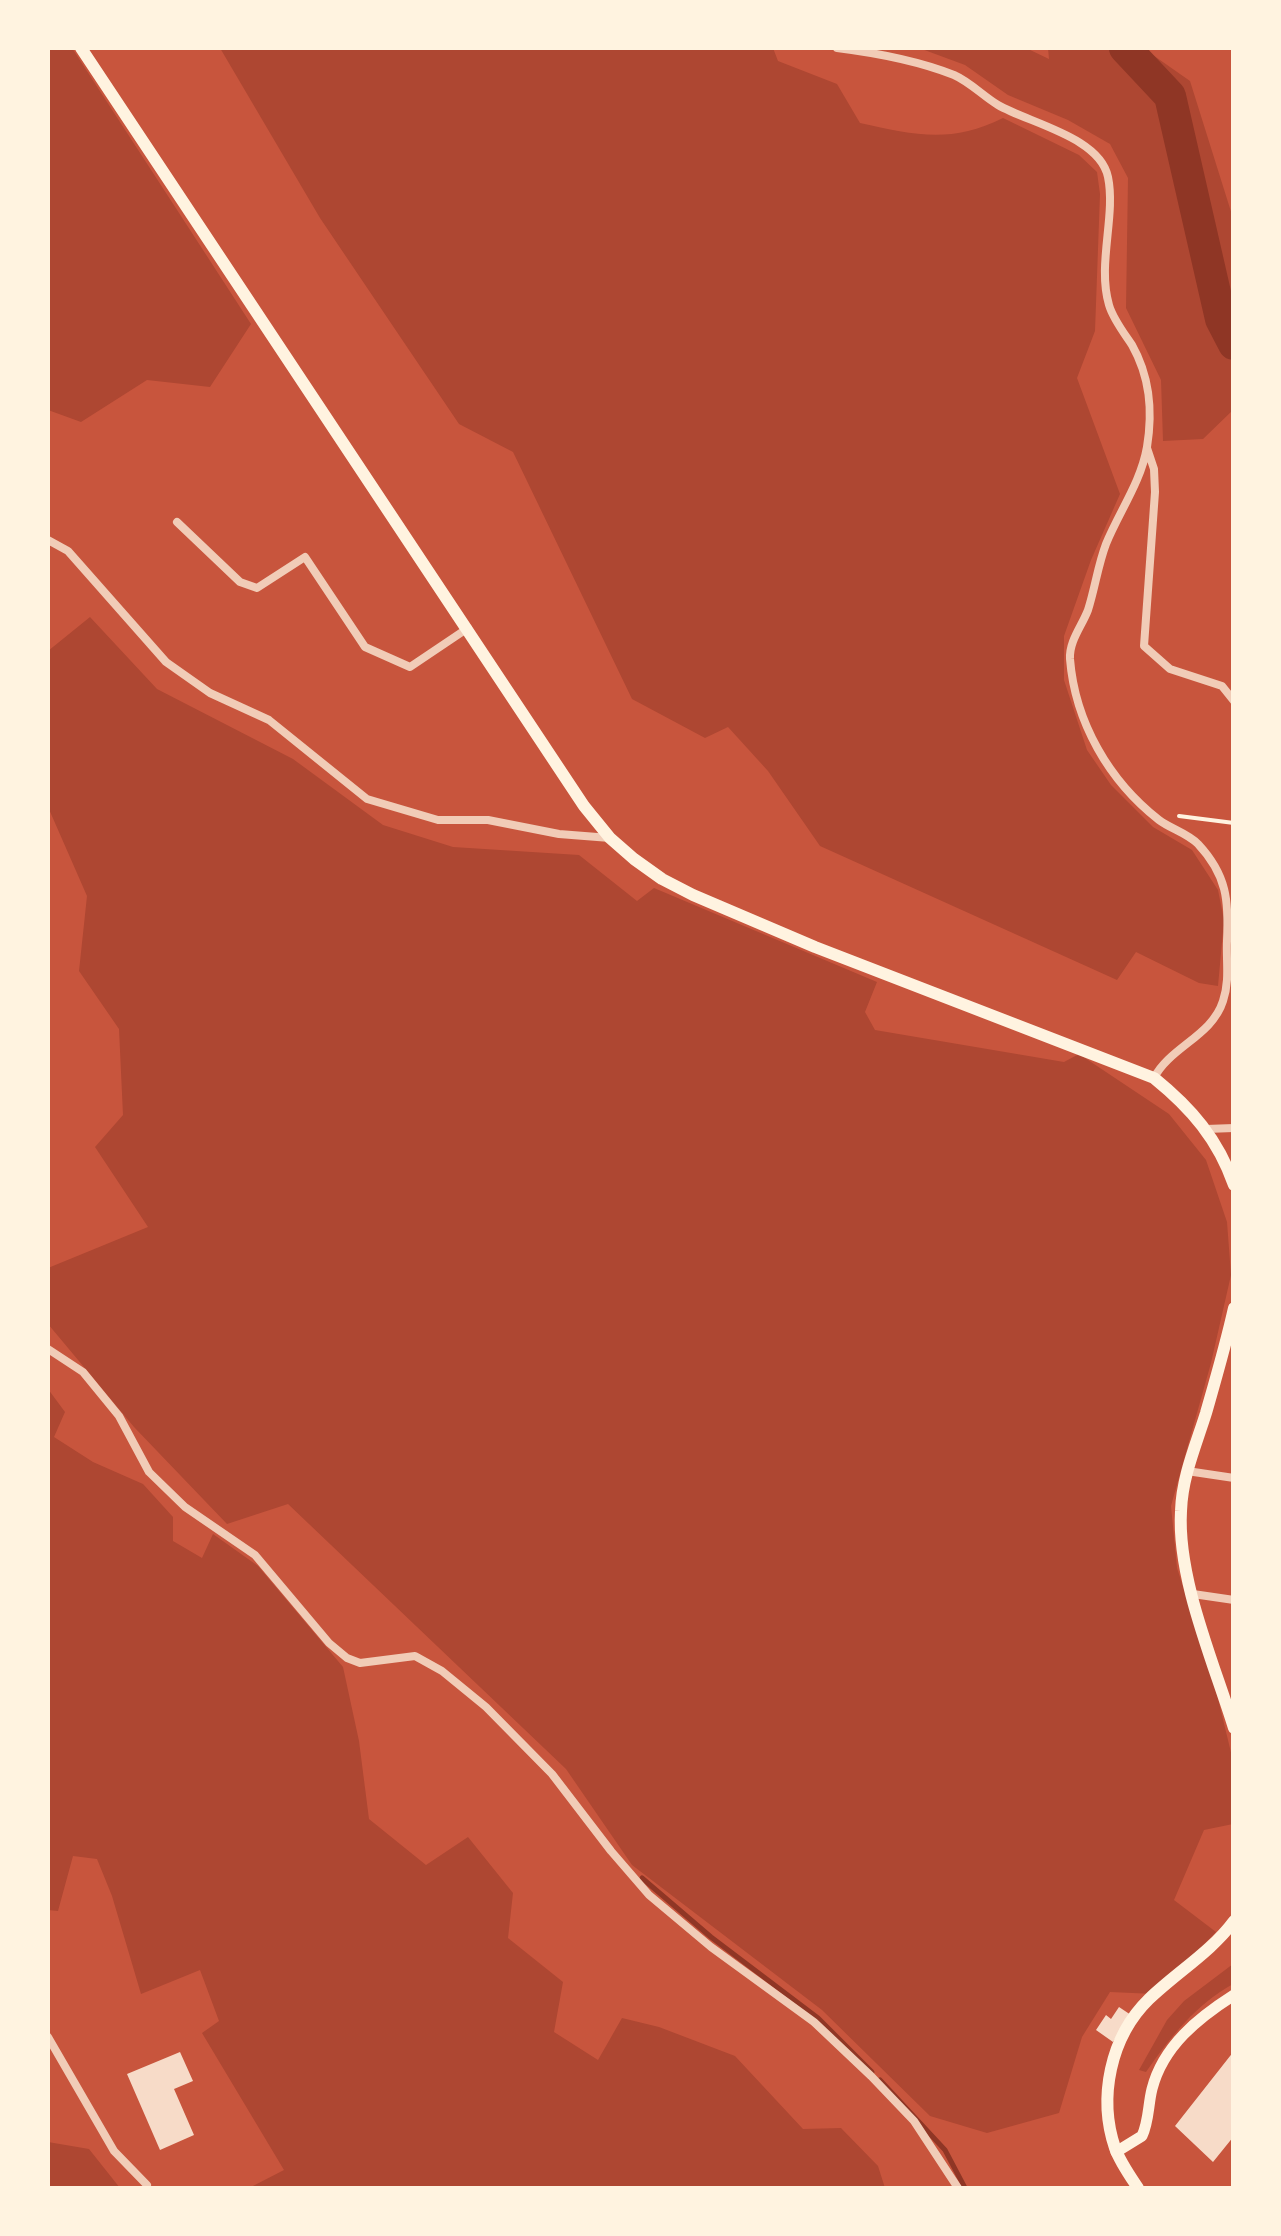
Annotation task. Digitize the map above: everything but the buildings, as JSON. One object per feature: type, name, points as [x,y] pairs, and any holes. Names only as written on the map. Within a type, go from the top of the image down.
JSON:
[{"type":"main road","points":[[81,48],[584,806],[610,838],[662,879],[693,894],[816,947],[1154,1078],[1183,1101],[1206,1129],[1226,1162],[1234,1186]]},
{"type":"main road","points":[[1233,1723],[1193,1594],[1181,1511],[1188,1471],[1228,1360],[1234,1308]]},
{"type":"main road","points":[[1138,2188],[1116,2152],[1108,2121],[1107,2092],[1113,2060],[1125,2032],[1146,2001],[1222,1936],[1234,1920]]},
{"type":"main road","points":[[1116,2152],[1142,2136],[1152,2091],[1170,2048],[1207,2012],[1234,1995]]},
{"type":"street","points":[[837,48],[895,56],[958,76],[998,105],[1085,146],[1101,160],[1108,178],[1105,277],[1110,308],[1146,374],[1150,393],[1147,448],[1130,498],[1106,545],[1070,656],[1080,706],[1111,772],[1155,816],[1197,843],[1225,885],[1230,920],[1223,1004],[1205,1030],[1160,1066],[1154,1078]]},
{"type":"street","points":[[1147,448],[1154,469],[1155,492],[1144,646],[1170,669],[1222,686],[1234,701]]},
{"type":"street","points":[[177,522],[240,582],[257,588],[305,557],[364,647],[410,667],[468,628]]},
{"type":"street","points":[[48,540],[68,551],[166,662],[210,692],[270,720],[368,799],[438,820],[488,820],[560,834],[610,838]]},
{"type":"street","points":[[1206,1129],[1234,1128]]},
{"type":"street","points":[[48,1349],[83,1372],[119,1416],[149,1472],[200,1518],[255,1556],[347,1658],[360,1663],[415,1656],[442,1671],[486,1707],[552,1774],[649,1895],[814,2022],[871,2076],[914,2121],[958,2188]]},
{"type":"street","points":[[1188,1471],[1234,1478]]},
{"type":"street","points":[[1193,1594],[1234,1600]]},
{"type":"street","points":[[48,2037],[114,2151],[147,2185]]},
{"type":"path","points":[[1155,816],[1234,822]]},
{"type":"shaded area","points":[[48,48],[72,48],[251,324],[210,387],[147,380],[81,422],[48,410]]},
{"type":"shaded area","points":[[220,48],[773,48],[778,61],[837,84],[860,123],[932,135],[966,131],[1003,118],[1079,155],[1097,172],[1100,194],[1095,331],[1077,378],[1120,494],[1064,636],[1064,680],[1087,750],[1111,785],[1153,827],[1192,850],[1218,890],[1224,920],[1218,986],[1199,983],[1136,952],[1117,980],[820,846],[768,771],[728,727],[705,738],[632,699],[513,452],[459,424],[320,218]]},
{"type":"shaded area","points":[[919,48],[1026,48],[1049,59],[1048,48],[1148,48],[1190,81],[1233,218],[1233,410],[1203,439],[1163,441],[1161,380],[1126,308],[1128,178],[1110,144],[1068,120],[1008,95],[965,65]]},
{"type":"shaded area","points":[[90,617],[157,689],[293,759],[383,825],[453,847],[579,855],[637,901],[654,888],[877,982],[865,1012],[875,1030],[1064,1062],[1079,1054],[1169,1114],[1206,1160],[1227,1222],[1231,1275],[1171,1506],[1177,1568],[1215,1686],[1234,1765],[1233,1824],[1204,1830],[1174,1900],[1216,1932],[1155,1994],[1110,1992],[1082,2037],[1059,2113],[987,2133],[930,2116],[822,2010],[632,1865],[566,1769],[288,1504],[227,1524],[134,1427],[48,1324],[48,1268],[148,1227],[95,1147],[123,1115],[119,1029],[79,971],[87,896],[48,807],[48,651]]},
{"type":"shaded area","points":[[48,1389],[65,1412],[54,1437],[93,1462],[143,1484],[173,1517],[173,1541],[202,1558],[213,1534],[258,1566],[343,1667],[359,1741],[369,1819],[426,1865],[468,1837],[513,1893],[508,1938],[563,1982],[554,2032],[598,2060],[622,2018],[659,2027],[735,2056],[803,2129],[841,2128],[878,2166],[885,2188],[249,2188],[284,2170],[202,2033],[219,2021],[200,1970],[141,1994],[97,1859],[73,1856],[58,1911],[48,1910]]},
{"type":"shaded area","points":[[1233,1964],[1233,1984],[1174,2034],[1146,2072],[1139,2070],[1167,2020],[1184,2001]]},
{"type":"shaded area","points":[[48,2142],[89,2149],[120,2188],[48,2188]]},
{"type":"waterway","points":[[1125,48],[1170,96],[1221,319],[1234,344]]},
{"type":"waterway","points":[[642,1878],[711,1937],[818,2018],[872,2072]]},
{"type":"waterway","points":[[880,2080],[945,2150],[965,2188]]}]
